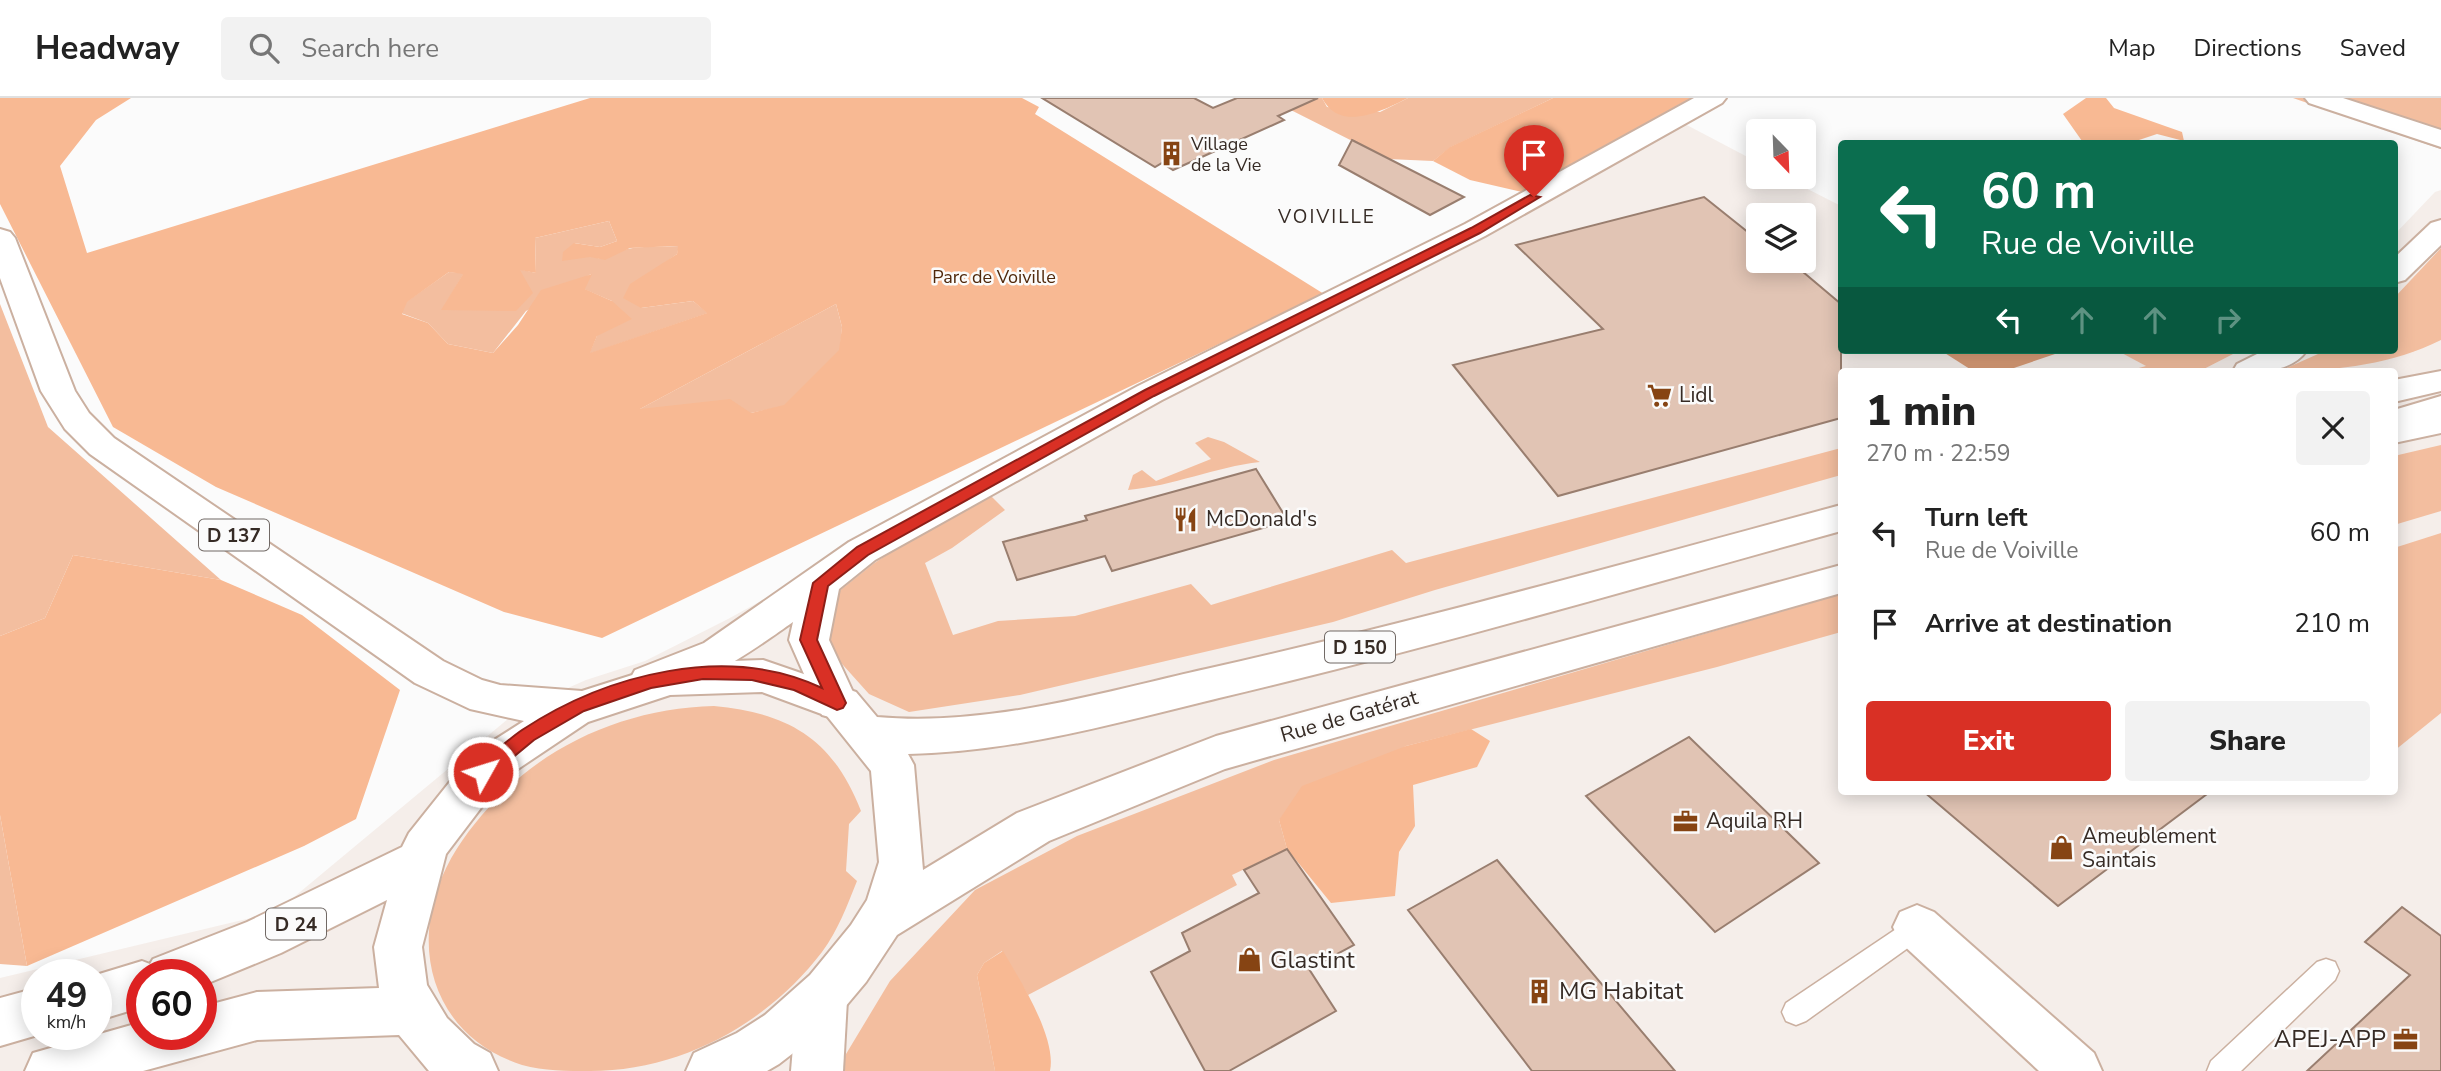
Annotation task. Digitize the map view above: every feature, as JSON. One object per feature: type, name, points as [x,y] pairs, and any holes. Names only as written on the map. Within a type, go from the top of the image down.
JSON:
[{"type":"main road","points":[[472,1071],[449,1059],[411,1011],[398,964],[400,913],[416,862],[445,814],[483,772],[528,735],[578,706],[718,654],[821,583],[862,551],[1139,399],[1475,230],[1713,98]]},
{"type":"main road","points":[[2318,98],[2441,139]]},
{"type":"main road","points":[[2398,270],[2441,229]]},
{"type":"main road","name":"D 137","points":[[0,238],[58,391],[77,421],[102,446],[429,672],[465,692],[508,705],[578,706]]},
{"type":"main road","points":[[2256,368],[2283,354]]},
{"type":"main road","points":[[2398,390],[2441,381]]},
{"type":"main road","points":[[2398,421],[2441,407]]},
{"type":"main road","points":[[2398,431],[2441,422]]},
{"type":"main road","name":"D 150","points":[[873,734],[904,739],[933,737],[1135,701],[1368,645],[1838,518]]},
{"type":"main road","name":"Rue de Gatérat","points":[[883,919],[1033,827],[1216,754],[1838,580]]},
{"type":"main road","points":[[821,583],[808,640],[837,703]]},
{"type":"main road","points":[[650,681],[703,673],[752,674],[798,684],[837,703],[873,734],[895,771],[906,816],[902,866],[883,919],[822,1000],[762,1046],[712,1071]]},
{"type":"main road","name":"D 24","points":[[215,959],[295,925],[416,862]]},
{"type":"main road","points":[[1917,927],[2076,1071]]},
{"type":"main road","points":[[817,1071],[822,1000]]},
{"type":"main road","points":[[217,1027],[257,1016],[411,1011]]},
{"type":"main road","points":[[0,1022],[21,1016]]},
{"type":"main road","points":[[51,1071],[129,1050]]},
{"type":"lane","points":[[1796,1012],[1917,927]]},
{"type":"lane","points":[[2221,1071],[2326,971]]},
{"type":"shaded area","points":[[1267,98],[1322,98],[1327,107],[1380,112],[1408,98],[1553,98],[1451,147],[1433,161],[1388,159]]},
{"type":"shaded area","points":[[2293,98],[2441,98],[2441,149],[2313,105]]},
{"type":"shaded area","points":[[1664,113],[1746,156],[1746,189],[1808,189],[1838,204],[1838,354],[2124,354],[2150,368],[1838,368],[1838,795],[2398,795],[2398,368],[2206,368],[2233,354],[2398,354],[2398,231],[2435,192],[2441,190],[2441,1071],[0,1071],[0,978],[21,973],[21,1050],[112,1050],[112,959],[79,959],[276,912],[520,709],[586,680],[645,661],[728,619],[1264,324],[1414,250]]},
{"type":"shaded area","points":[[609,221],[617,241],[600,247],[574,243],[594,257],[600,258],[633,248],[679,246],[677,254],[663,264],[641,308],[693,301],[708,313],[589,354],[612,301],[584,289],[591,274],[526,311],[493,353],[448,344],[428,323],[401,313],[406,302],[449,272],[464,273],[442,310],[519,269],[536,273],[535,238]]},
{"type":"shaded area","points":[[2441,248],[2441,340],[2422,349],[2362,365],[2287,368],[2318,354],[2398,354],[2398,294]]},
{"type":"shaded area","points":[[0,304],[48,427],[221,580],[73,555],[45,618],[0,636]]},
{"type":"shaded area","points":[[836,304],[842,327],[840,350],[784,406],[751,413],[638,410]]},
{"type":"shaded area","points":[[1946,354],[2055,354],[2014,368],[1968,368]]},
{"type":"shaded area","points":[[2124,354],[2233,354],[2206,368],[2139,368],[2146,366]]},
{"type":"shaded area","points":[[1208,437],[1224,442],[1260,462],[1128,490],[1133,475],[1142,470],[1156,481],[1211,459],[1195,443]]},
{"type":"shaded area","points":[[2441,445],[2441,511],[2398,524],[2398,455]]},
{"type":"shaded area","points":[[1838,449],[1838,476],[1435,590],[1333,622],[1020,695],[909,712],[869,694],[825,645],[833,596],[873,564],[985,490],[1005,510],[952,548],[925,563],[953,635],[998,621],[1075,616],[1191,584],[1211,605],[1392,550],[1406,563]]},
{"type":"shaded area","points":[[2441,533],[2441,713],[2398,748],[2398,547]]},
{"type":"shaded area","points":[[1838,595],[1838,633],[1717,667],[1406,746],[1279,820],[1287,849],[1232,875],[1237,885],[1028,995],[1002,951],[984,963],[977,975],[995,1071],[839,1071],[840,1064],[890,981],[975,890],[1077,836],[1274,760]]},
{"type":"shaded area","points":[[714,706],[765,715],[805,734],[837,765],[850,786],[861,811],[849,824],[846,871],[857,881],[828,944],[800,978],[748,1021],[720,1038],[657,1063],[624,1069],[556,1070],[522,1065],[493,1052],[469,1035],[451,1014],[438,991],[431,964],[429,936],[433,907],[446,867],[457,849],[482,815],[512,784],[563,747],[620,722],[682,708]]},
{"type":"shaded area","points":[[0,815],[26,959],[21,959],[21,966],[0,964]]},
{"type":"green space","name":"Parc de Voiville","points":[[0,98],[131,98],[96,120],[60,166],[87,253],[590,98],[1022,98],[1039,107],[1035,114],[1324,294],[602,638],[504,612],[216,487],[113,427],[0,204]],"holes":[[[609,221],[617,241],[600,247],[574,243],[563,252],[562,261],[590,257],[605,260],[630,248],[678,246],[677,254],[630,284],[623,298],[641,308],[693,301],[707,313],[590,353],[597,336],[632,319],[612,301],[585,289],[592,274],[541,290],[518,325],[493,353],[448,344],[428,323],[402,314],[407,302],[449,272],[463,274],[441,310],[516,311],[533,293],[520,270],[536,273],[535,238]],[[836,304],[842,327],[839,350],[784,405],[751,413],[730,399],[640,409]]]},
{"type":"green space","points":[[1322,98],[1408,98],[1374,113],[1350,117],[1339,115],[1330,109]]},
{"type":"green space","points":[[1553,98],[1691,98],[1522,192],[1470,180],[1433,161],[1450,147]]},
{"type":"green space","points":[[2086,98],[2106,98],[2114,108],[2182,132],[2184,140],[2157,134],[2139,140],[2081,140],[2063,114]]},
{"type":"green space","points":[[73,555],[221,580],[302,615],[400,690],[356,819],[304,846],[43,959],[26,959],[0,815],[0,636],[45,618]]},
{"type":"green space","points":[[1471,729],[1490,741],[1477,767],[1413,785],[1415,826],[1399,852],[1395,896],[1331,903],[1287,849],[1279,820],[1302,786],[1406,746]]},
{"type":"green space","points":[[1003,951],[1043,1026],[1051,1058],[1050,1071],[995,1071],[977,975],[984,963]]},
{"type":"building","name":"Village de la Vie","points":[[1042,98],[1194,98],[1213,108],[1237,98],[1318,98],[1278,116],[1284,120],[1173,170],[1162,163],[1155,167]]},
{"type":"building","points":[[1352,140],[1464,197],[1430,215],[1339,165]]},
{"type":"building","name":"Lidl","points":[[1704,197],[1746,231],[1746,273],[1804,273],[1838,301],[1838,354],[1841,354],[1841,368],[1838,368],[1838,419],[1558,496],[1453,365],[1603,329],[1516,245]]},
{"type":"building","name":"McDonald's","points":[[1256,469],[1288,521],[1112,571],[1105,556],[1017,580],[1003,542],[1087,520],[1085,516]]},
{"type":"building","points":[[1689,737],[1819,863],[1715,932],[1586,796]]},
{"type":"building","name":"Ameublement Saintais","points":[[1928,795],[2206,795],[2058,906]]},
{"type":"building","name":"Glastint","points":[[1287,849],[1354,945],[1309,969],[1336,1011],[1229,1071],[1205,1071],[1151,972],[1190,951],[1182,933],[1259,893],[1244,870]]},
{"type":"building","name":"MG Habitat","points":[[1497,860],[1675,1071],[1532,1071],[1408,910]]},
{"type":"building","points":[[2402,907],[2441,936],[2441,1071],[2307,1071],[2410,975],[2365,942]]},
{"type":"place","name":"Village de la Vie","points":[[1171,154]]},
{"type":"place","name":"Lidl","points":[[1659,395]]},
{"type":"place","name":"McDonald's","points":[[1186,519]]},
{"type":"place","name":"Aquila RH","points":[[1686,821]]},
{"type":"place","name":"Ameublement Saintais","points":[[2062,848]]},
{"type":"place","name":"Glastint","points":[[1250,960]]},
{"type":"place","name":"MG Habitat","points":[[1539,991]]},
{"type":"place","name":"APEJ-APP","points":[[2406,1039]]},
{"type":"district","name":"VOIVILLE","points":[[1327,216]]},
{"type":"route","points":[[483,772],[528,735],[578,706],[650,681],[703,673],[752,674],[798,684],[837,703],[808,640],[821,583],[862,551],[1150,393],[1475,230],[1534,197]]}]
